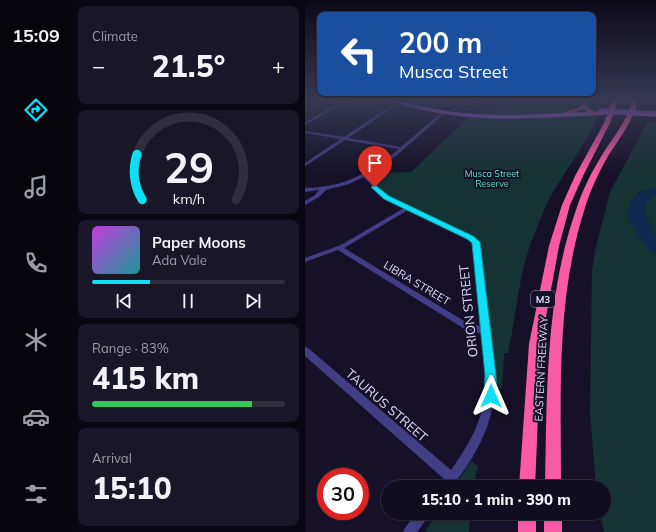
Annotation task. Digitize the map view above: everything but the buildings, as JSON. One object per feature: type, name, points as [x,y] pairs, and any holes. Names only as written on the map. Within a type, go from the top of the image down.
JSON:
[{"type":"highway","name":"EASTERN FREEWAY","points":[[527,480],[535,344],[556,239],[566,205],[579,176],[606,125]]},
{"type":"highway","name":"EASTERN FREEWAY","points":[[553,480],[557,331],[570,247],[578,217],[593,178],[625,125]]},
{"type":"highway","points":[[527,520],[527,532]]},
{"type":"highway","points":[[553,520],[553,532]]},
{"type":"street","points":[[305,165],[365,125]]},
{"type":"street","points":[[305,190],[347,183],[365,176],[375,170],[429,125]]},
{"type":"street","points":[[305,132],[402,148]]},
{"type":"street","points":[[365,176],[381,195],[408,208]]},
{"type":"street","points":[[305,203],[317,196],[324,188]]},
{"type":"street","points":[[305,260],[339,248],[408,208]]},
{"type":"street","name":"ORION STREET","points":[[408,208],[473,239],[476,244],[491,385],[489,408],[481,433],[467,458],[452,478]]},
{"type":"street","name":"LIBRA STREET","points":[[339,248],[466,326],[474,329],[485,330]]},
{"type":"street","name":"TAURUS STREET","points":[[305,351],[452,478]]},
{"type":"street","points":[[409,532],[418,520]]},
{"type":"green space","name":"Musca Street Reserve","points":[[461,125],[594,125],[552,194],[527,253],[508,353],[504,353],[502,389],[495,388],[479,242],[472,236],[386,195],[370,178],[377,173],[411,172]]},
{"type":"green space","points":[[646,125],[656,125],[656,188],[637,193],[650,251],[656,255],[656,532],[604,532],[601,520],[611,520],[611,480],[595,480],[590,412],[592,271],[595,251],[610,192]]},
{"type":"green space","points":[[656,195],[656,238],[644,211],[645,203]]},
{"type":"green space","points":[[471,461],[478,466],[475,480],[459,480]]},
{"type":"green space","points":[[433,520],[470,520],[469,532],[425,532]]},
{"type":"water","points":[[656,188],[656,195],[645,203],[644,211],[656,238],[656,255],[642,242],[627,214],[631,202],[636,195]]},
{"type":"route","points":[[375,187],[381,195],[386,198],[473,239],[476,242],[491,375],[491,396]]}]
